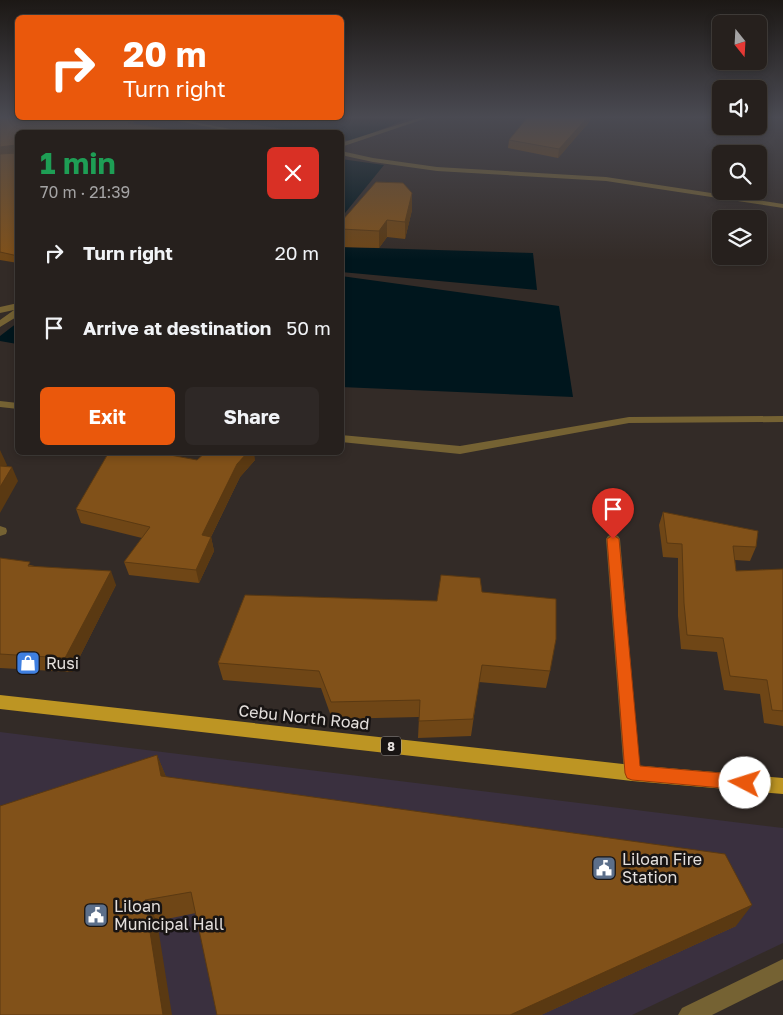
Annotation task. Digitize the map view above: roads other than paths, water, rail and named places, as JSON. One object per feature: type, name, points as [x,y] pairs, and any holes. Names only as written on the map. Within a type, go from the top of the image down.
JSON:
[{"type":"main road","name":"Cebu North Road","points":[[0,702],[632,773],[783,786]]},
{"type":"street","points":[[404,165],[509,174],[602,178],[783,206]]},
{"type":"street","points":[[0,310],[15,307]]},
{"type":"street","points":[[0,324],[15,313]]},
{"type":"street","points":[[0,404],[15,406]]},
{"type":"street","points":[[344,438],[460,450],[629,420],[783,419]]},
{"type":"street","points":[[613,539],[632,773]]},
{"type":"street","points":[[689,1015],[783,969]]},
{"type":"water","points":[[344,165],[384,165],[344,214]]},
{"type":"water","points":[[344,247],[533,253],[537,290],[344,272]]},
{"type":"water","points":[[344,276],[559,306],[573,397],[344,387]]},
{"type":"water","points":[[15,325],[15,344],[0,341],[0,336]]},
{"type":"place","name":"Rusi","points":[[28,663]]},
{"type":"place","name":"Liloan Fire Station","points":[[604,868]]},
{"type":"place","name":"Liloan Municipal Hall","points":[[96,915]]}]
